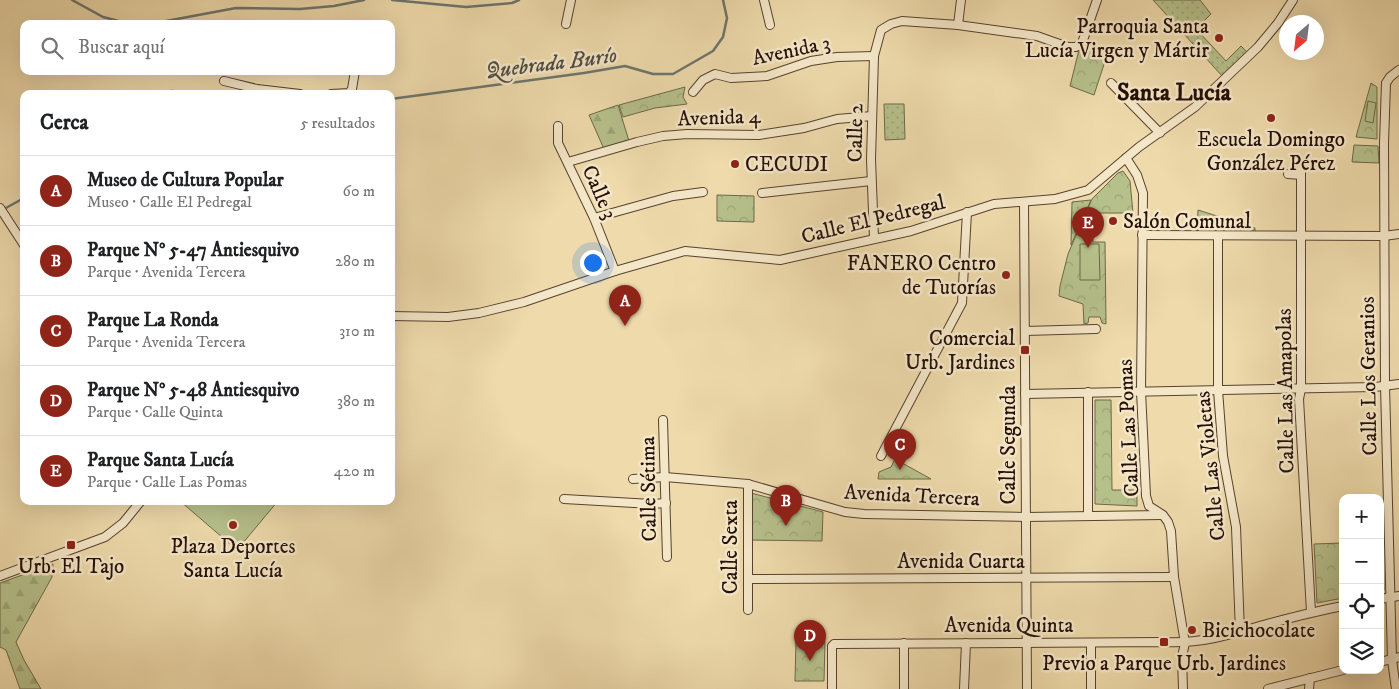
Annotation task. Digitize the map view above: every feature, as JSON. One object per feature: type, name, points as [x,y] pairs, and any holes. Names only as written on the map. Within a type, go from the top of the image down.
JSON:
[{"type":"street","points":[[566,24],[571,0]]},
{"type":"street","points":[[764,0],[770,25]]},
{"type":"street","points":[[961,0],[958,25],[1037,36],[1076,47],[1082,43],[1097,0]]},
{"type":"street","name":"Calle El Pedregal","points":[[395,316],[448,317],[479,313],[524,302],[685,251],[780,260],[920,229],[994,204],[1055,199],[1088,190],[1126,158],[1196,107],[1235,71],[1269,35],[1293,0]]},
{"type":"street","name":"Calle 2","points":[[874,238],[871,181],[874,56],[881,30],[891,24],[902,21],[958,25]]},
{"type":"street","name":"Avenida 3","points":[[693,92],[703,80],[715,74],[731,78],[767,76],[811,61],[837,57],[874,56]]},
{"type":"street","name":"Calle Los Geranios","points":[[1395,658],[1395,596],[1385,385],[1384,91],[1390,77],[1399,70]]},
{"type":"street","points":[[351,90],[354,75]]},
{"type":"street","points":[[224,81],[254,90]]},
{"type":"street","points":[[1112,83],[1160,132]]},
{"type":"street","name":"Avenida 4","points":[[568,162],[663,136],[687,134],[759,135],[804,128],[837,119],[872,116]]},
{"type":"street","name":"Calle 3","points":[[558,126],[558,143],[594,218],[615,272]]},
{"type":"street","name":"Calle Las Pomas","points":[[1126,158],[1137,175],[1143,193],[1140,391],[1146,496],[1149,506],[1163,515],[1171,531],[1174,577],[1185,643],[1182,657],[1183,689]]},
{"type":"street","name":"Calle Las Amapolas","points":[[1288,174],[1301,172],[1301,389],[1299,399],[1311,612]]},
{"type":"street","points":[[762,193],[871,181]]},
{"type":"street","points":[[594,218],[673,196],[703,192]]},
{"type":"street","name":"Calle Segunda","points":[[1024,202],[1027,689]]},
{"type":"street","points":[[0,208],[20,239]]},
{"type":"street","points":[[881,456],[962,302],[966,212]]},
{"type":"street","points":[[1142,235],[1384,236],[1399,234]]},
{"type":"street","name":"Calle Las Violetas","points":[[1218,236],[1218,390],[1223,456],[1236,527],[1240,632]]},
{"type":"street","points":[[1025,331],[1096,329]]},
{"type":"street","points":[[1025,394],[1301,389],[1375,387],[1399,384]]},
{"type":"street","points":[[1088,392],[1088,516]]},
{"type":"street","name":"Calle Sétima","points":[[664,420],[667,557]]},
{"type":"street","name":"Avenida Tercera","points":[[633,478],[665,477],[748,484],[845,512],[864,514],[1026,517],[1163,515]]},
{"type":"street","name":"Calle Sexta","points":[[748,484],[748,610]]},
{"type":"street","points":[[564,499],[652,504],[666,503]]},
{"type":"street","points":[[0,576],[105,537],[123,523],[138,505]]},
{"type":"street","name":"Avenida Cuarta","points":[[748,580],[1174,577]]},
{"type":"street","name":"Avenida Quinta","points":[[832,689],[832,646],[834,644],[1185,643],[1208,640],[1311,612],[1339,607]]},
{"type":"street","points":[[904,643],[904,689]]},
{"type":"street","points":[[964,689],[966,643]]},
{"type":"street","points":[[1091,643],[1091,689]]},
{"type":"street","points":[[1395,658],[1396,689]]},
{"type":"street","points":[[1268,689],[1339,671]]},
{"type":"street","points":[[1309,689],[1310,678]]},
{"type":"green space","points":[[1153,0],[1200,0],[1211,14],[1196,29],[1226,61],[1241,46],[1248,53],[1223,77]]},
{"type":"green space","points":[[1085,44],[1108,52],[1094,95],[1070,86],[1079,50]]},
{"type":"green space","points":[[1371,83],[1377,87],[1377,139],[1356,137]]},
{"type":"green space","points":[[685,87],[683,97],[687,104],[655,108],[623,117],[619,105]]},
{"type":"green space","points":[[1368,101],[1376,103],[1373,123],[1365,121]]},
{"type":"green space","points":[[884,104],[904,104],[905,139],[885,140]]},
{"type":"green space","points":[[618,105],[629,141],[604,149],[589,115]]},
{"type":"green space","points":[[1354,145],[1378,146],[1379,163],[1352,162]]},
{"type":"green space","points":[[1123,171],[1130,181],[1133,213],[1092,213],[1093,242],[1105,242],[1106,324],[1102,323],[1100,317],[1089,317],[1088,323],[1084,324],[1083,304],[1059,296],[1068,254],[1092,199],[1118,173]]},
{"type":"green space","points":[[717,195],[754,196],[754,222],[717,221]]},
{"type":"green space","points":[[1091,200],[1071,245],[1072,202]]},
{"type":"green space","points":[[1198,210],[1255,228],[1255,232],[1197,231]]},
{"type":"green space","points":[[1222,217],[1222,227],[1204,228],[1204,218]]},
{"type":"green space","points":[[1080,244],[1099,244],[1100,280],[1080,280]]},
{"type":"green space","points":[[1095,400],[1111,400],[1112,490],[1137,490],[1137,506],[1095,504]]},
{"type":"green space","points":[[895,459],[931,479],[878,479],[879,472],[891,467]]},
{"type":"green space","points":[[751,493],[823,512],[822,541],[749,540]]},
{"type":"green space","name":"Plaza Deportes Santa Lucía","points":[[185,505],[275,505],[237,550]]},
{"type":"green space","points":[[1339,543],[1339,599],[1317,603],[1314,544]]},
{"type":"green space","points":[[53,564],[52,577],[16,642],[41,689],[20,689],[6,650],[0,647],[0,583]]},
{"type":"green space","points":[[796,640],[825,641],[824,681],[795,681]]},
{"type":"waterway","points":[[72,0],[103,17],[115,20]]},
{"type":"waterway","points":[[172,20],[236,8],[300,9],[334,6],[364,0]]},
{"type":"waterway","points":[[392,0],[466,7],[512,3],[519,0]]},
{"type":"waterway","name":"Quebrada Burío","points":[[395,98],[625,66],[653,74],[673,74],[713,51],[723,37],[727,18],[723,0]]},
{"type":"waterway","name":"Quebrada Burío","points":[[4,209],[20,200]]},
{"type":"place","name":"Parroquia Santa Lucía Virgen y Mártir","points":[[1219,38]]},
{"type":"place","name":"Escuela Domingo González Pérez","points":[[1271,118]]},
{"type":"place","name":"CECUDI","points":[[735,164]]},
{"type":"place","name":"Salón Comunal","points":[[1113,221]]},
{"type":"place","name":"Parque Santa Lucía","points":[[1088,248]]},
{"type":"place","name":"FANERO Centro de Tutorías","points":[[1006,275]]},
{"type":"place","name":"Museo de Cultura Popular","points":[[625,326]]},
{"type":"place","name":"Comercial Urb. Jardines","points":[[1025,350]]},
{"type":"place","name":"Parque La Ronda","points":[[900,470]]},
{"type":"place","name":"Plaza Deportes Santa Lucía","points":[[233,525]]},
{"type":"place","name":"Parque N° 5-47 Antiesquivo","points":[[786,526]]},
{"type":"place","name":"Urb. El Tajo","points":[[71,545]]},
{"type":"place","name":"Bicichocolate","points":[[1192,630]]},
{"type":"place","name":"Previo a Parque Urb. Jardines","points":[[1164,642]]},
{"type":"place","name":"Parque N° 5-48 Antiesquivo","points":[[810,661]]},
{"type":"district","name":"Santa Lucía","points":[[1174,92]]}]
